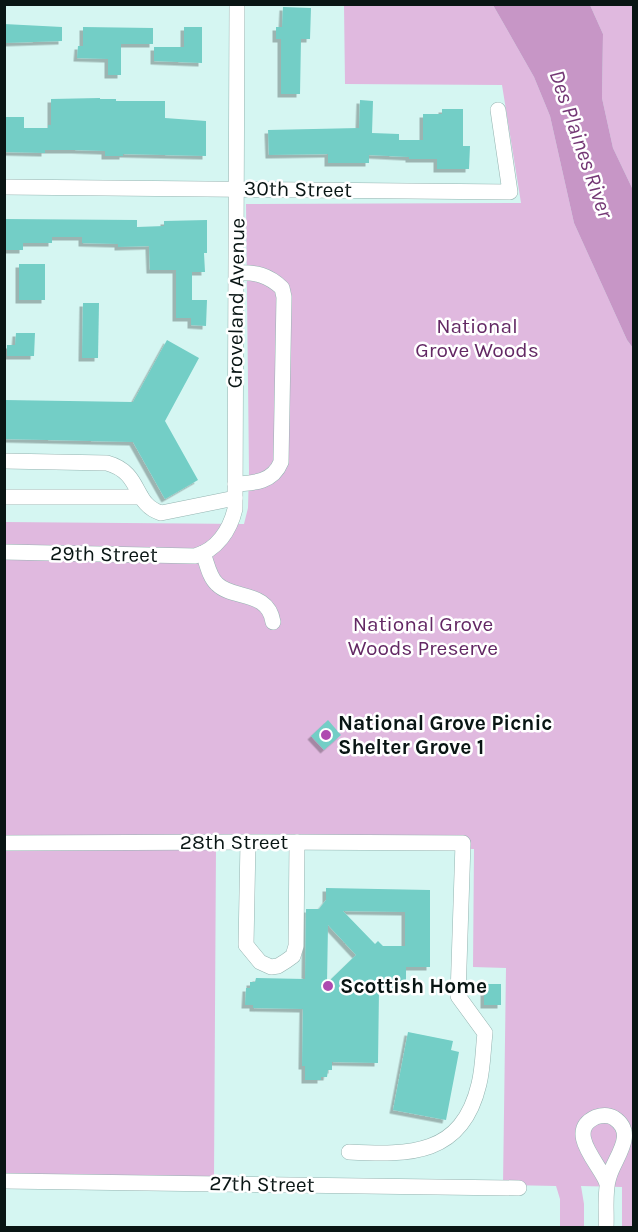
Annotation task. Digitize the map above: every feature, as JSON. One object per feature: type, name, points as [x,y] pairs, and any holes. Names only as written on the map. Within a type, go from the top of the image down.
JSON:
[{"type":"street","name":"Groveland Avenue","points":[[203,553],[214,546],[228,528],[235,509],[237,4]]},
{"type":"street","name":"30th Street","points":[[4,186],[510,192],[498,110]]},
{"type":"street","points":[[4,461],[118,466],[128,473],[141,497],[152,510],[161,513],[271,478],[278,471],[281,462],[284,313],[282,288],[272,279],[237,273]]},
{"type":"street","points":[[4,497],[141,497]]},
{"type":"street","name":"29th Street","points":[[4,552],[170,556],[195,556],[203,553]]},
{"type":"street","points":[[203,553],[215,582],[223,588],[262,603],[270,610],[273,622]]},
{"type":"street","points":[[248,842],[246,945],[260,962],[271,967],[286,962],[292,956],[296,946],[297,842]]},
{"type":"street","name":"28th Street","points":[[4,843],[463,843],[458,996],[486,1034],[479,1084],[471,1106],[462,1121],[443,1143],[421,1150],[391,1154],[349,1152]]},
{"type":"street","name":"27th Street","points":[[4,1181],[519,1188]]},
{"type":"street","points":[[606,1227],[607,1184]]},
{"type":"green space","name":"National Grove Woods","points":[[344,5],[493,5],[534,77],[550,116],[574,223],[627,340],[633,348],[633,1227],[622,1227],[622,1187],[581,1186],[584,1227],[560,1228],[560,1199],[556,1186],[503,1185],[506,968],[473,967],[474,849],[216,847],[214,1178],[5,1176],[5,522],[244,524],[248,508],[249,471],[246,204],[521,203],[502,85],[345,84]]},
{"type":"green space","points":[[590,5],[633,5],[633,190],[613,148],[602,98],[603,34]]},
{"type":"water","name":"Des Plaines River","points":[[493,5],[590,5],[603,34],[602,98],[613,148],[633,190],[633,348],[627,340],[574,223],[550,116],[534,77]]},
{"type":"building","points":[[283,7],[311,8],[310,39],[301,39],[300,94],[281,94],[281,39],[276,39],[276,27],[282,27]]},
{"type":"building","points":[[4,24],[62,27],[62,41],[4,43]]},
{"type":"building","points":[[83,27],[153,28],[153,44],[121,44],[121,75],[108,75],[108,59],[77,58],[78,46],[83,46]]},
{"type":"building","points":[[184,27],[202,27],[202,63],[154,61],[154,47],[184,47]]},
{"type":"building","points":[[51,99],[116,99],[116,101],[165,101],[165,118],[206,121],[206,156],[123,154],[123,156],[105,156],[105,151],[75,150],[45,150],[45,153],[4,152],[4,117],[24,117],[24,128],[48,128],[48,125],[51,125]]},
{"type":"building","points":[[360,100],[373,101],[372,133],[399,134],[399,140],[423,140],[423,114],[442,114],[442,109],[463,109],[463,146],[470,146],[469,169],[437,169],[437,159],[409,159],[409,157],[369,155],[369,163],[328,163],[328,154],[269,155],[268,130],[359,128]]},
{"type":"building","points":[[4,219],[137,220],[137,227],[164,226],[164,221],[207,220],[205,272],[192,272],[192,300],[207,300],[206,326],[191,325],[191,318],[176,318],[176,270],[150,270],[149,246],[118,247],[118,244],[82,243],[82,237],[52,237],[52,243],[23,243],[23,250],[4,250]]},
{"type":"building","points":[[19,264],[45,264],[45,300],[19,300]]},
{"type":"building","points":[[83,303],[99,303],[98,358],[82,358]]},
{"type":"building","points":[[16,333],[35,333],[34,356],[7,356],[7,345],[15,345]]},
{"type":"building","points":[[167,340],[199,358],[165,421],[198,480],[165,499],[133,442],[4,439],[4,400],[133,402]]},
{"type":"building","name":"National Grove Picnic Shelter Grove 1","points":[[328,720],[341,735],[324,750],[311,736]]},
{"type":"building","name":"Scottish Home","points":[[326,888],[430,890],[430,967],[406,967],[406,990],[379,990],[378,1063],[332,1062],[332,1070],[328,1070],[327,1077],[321,1077],[321,1080],[305,1080],[305,1066],[302,1066],[303,1009],[253,1008],[253,1005],[245,1005],[246,988],[250,988],[250,982],[255,982],[256,978],[305,979],[306,909],[319,909],[326,900]],"holes":[[[343,911],[405,912],[405,946],[383,946],[378,941],[375,944]],[[328,925],[356,955],[327,983]]]},
{"type":"building","points":[[484,984],[501,984],[501,1005],[484,1005]]},
{"type":"building","points":[[408,1032],[453,1041],[451,1050],[459,1052],[446,1120],[393,1110]]},
{"type":"place","name":"National Grove Picnic Shelter Grove 1","points":[[326,735]]},
{"type":"place","name":"Scottish Home","points":[[328,986]]},
{"type":"park label","name":"National Grove Woods Preserve","points":[[423,636]]}]
